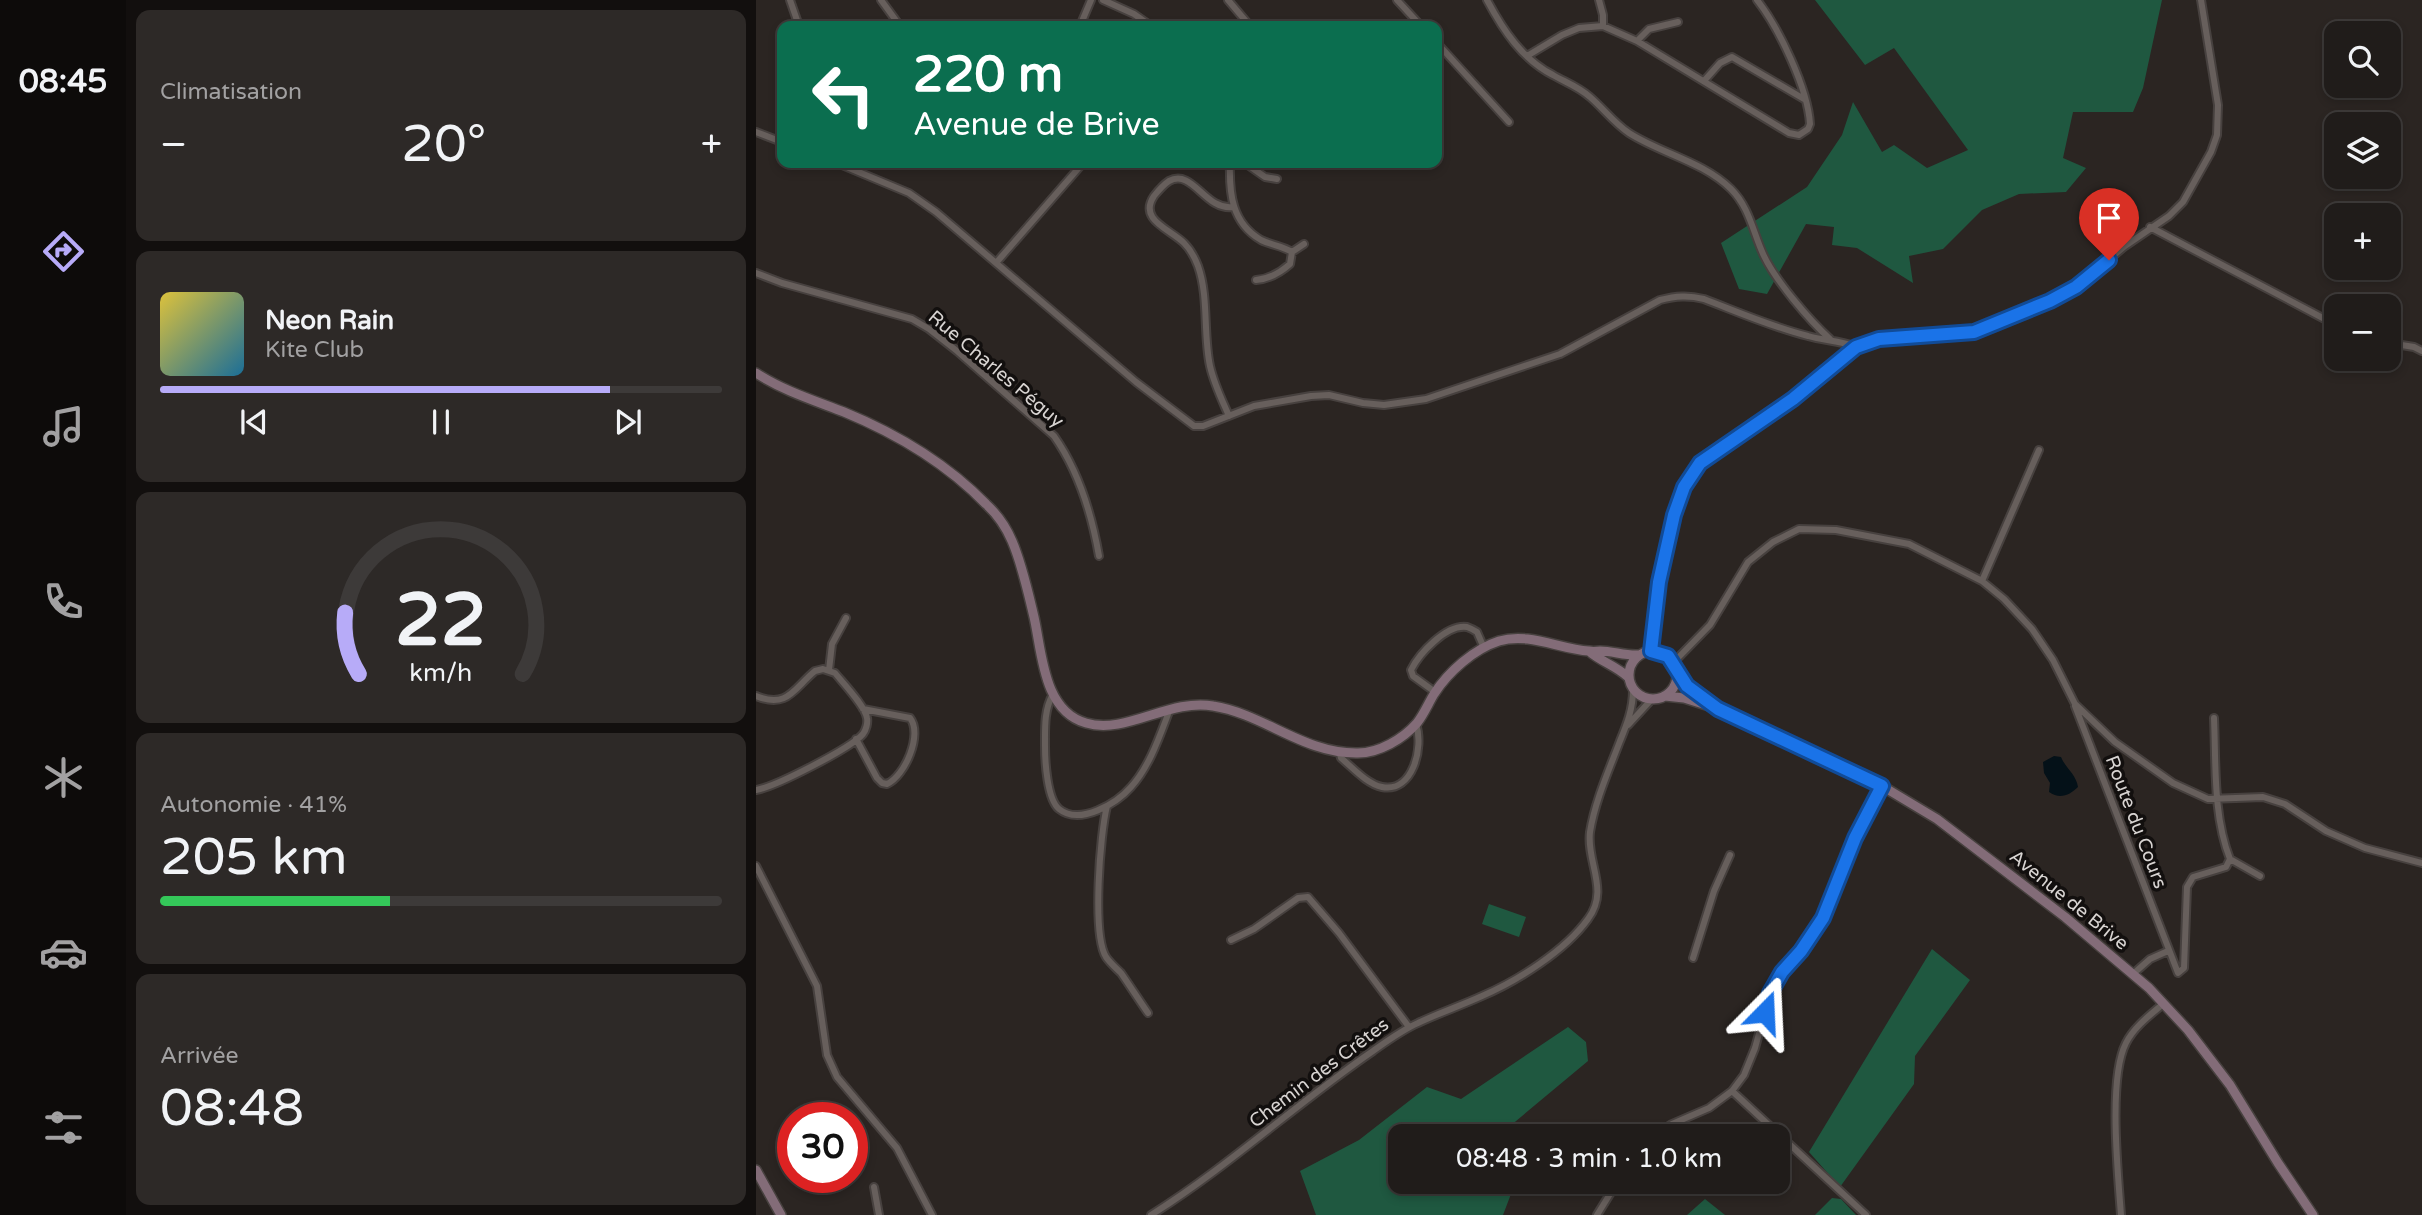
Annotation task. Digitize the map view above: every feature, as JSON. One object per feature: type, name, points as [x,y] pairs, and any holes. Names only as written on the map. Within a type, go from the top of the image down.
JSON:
[{"type":"street","points":[[790,0],[797,21]]},
{"type":"street","points":[[881,0],[896,21]]},
{"type":"street","points":[[1082,21],[1091,0]]},
{"type":"street","points":[[1103,0],[1143,21]]},
{"type":"street","points":[[1228,0],[1246,21]]},
{"type":"street","points":[[1397,0],[1416,21]]},
{"type":"street","points":[[1487,0],[1507,36],[1551,75],[1568,82],[1590,97],[1628,132],[1704,169],[1731,189],[1744,205],[1765,258],[1806,313],[1832,340]]},
{"type":"street","points":[[1599,0],[1604,15],[1603,26]]},
{"type":"street","points":[[1527,56],[1579,28],[1603,26],[1637,41],[1794,135],[1804,133],[1810,124],[1804,99],[1786,49],[1758,0]]},
{"type":"street","points":[[1651,651],[1659,582],[1674,515],[1690,474],[1710,454],[1766,419],[1856,347],[1879,339],[1974,332],[2050,301],[2076,287],[2169,216],[2183,202],[2211,152],[2217,135],[2218,105],[2202,0]]},
{"type":"street","points":[[1637,41],[1649,29],[1678,22]]},
{"type":"street","points":[[1442,48],[1509,122]]},
{"type":"street","points":[[1704,81],[1720,63],[1732,57],[1804,99]]},
{"type":"street","points":[[756,132],[777,140]]},
{"type":"street","points":[[849,168],[909,192],[936,212],[1194,426],[1203,426],[1254,406],[1311,396],[1329,395],[1384,405],[1426,399],[1559,354],[1660,300],[1674,296],[1704,299],[1793,332],[1844,341],[1856,347]]},
{"type":"street","points":[[996,262],[1079,168]]},
{"type":"street","points":[[1230,168],[1229,188],[1233,207],[1240,221],[1263,241],[1292,252]]},
{"type":"street","points":[[1252,168],[1265,177],[1277,179]]},
{"type":"street","points":[[1229,416],[1210,366],[1198,266],[1183,242],[1152,218],[1149,211],[1150,202],[1160,189],[1170,180],[1179,178],[1194,185],[1216,206],[1233,207]]},
{"type":"street","points":[[2150,228],[2324,319]]},
{"type":"street","points":[[1256,280],[1270,277],[1285,268],[1290,264],[1292,252],[1304,244]]},
{"type":"street","name":"Rue Charles Péguy","points":[[756,273],[782,283],[912,319],[957,351],[1054,436],[1063,449],[1094,528],[1099,556]]},
{"type":"street","points":[[2401,345],[2422,351]]},
{"type":"street","points":[[756,373],[799,396],[844,412],[928,456],[995,512],[1012,540],[1033,615],[1045,675],[1053,694],[1075,719],[1088,724],[1114,725],[1188,705],[1216,706],[1327,751],[1358,753],[1384,747],[1416,724],[1435,692],[1466,660],[1501,641],[1519,639],[1626,656],[1660,652],[1675,667],[1687,686],[1718,709]]},
{"type":"street","points":[[1982,581],[2039,450]]},
{"type":"street","name":"Route du Cours","points":[[1675,667],[1710,625],[1748,562],[1773,542],[1798,529],[1836,530],[1909,544],[1982,581],[2004,599],[2032,629],[2053,660],[2075,704],[2176,972],[2180,973],[2184,968],[2187,887],[2193,877],[2226,867],[2230,859]]},
{"type":"street","points":[[829,670],[832,644],[846,618]]},
{"type":"street","points":[[1435,692],[1413,676],[1411,670],[1415,660],[1441,636],[1451,630],[1465,627],[1477,632],[1484,648]]},
{"type":"street","points":[[1590,652],[1617,667],[1628,677],[1633,690],[1641,697],[1684,698],[1718,709]]},
{"type":"street","points":[[1628,677],[1631,664],[1639,655]]},
{"type":"street","points":[[1665,696],[1676,682],[1675,667]]},
{"type":"street","points":[[756,696],[765,700],[782,699],[796,692],[815,671],[829,670],[840,679],[867,715],[866,727],[856,739],[810,767],[756,790]]},
{"type":"street","name":"Chemin des Crêtes","points":[[1151,1215],[1217,1170],[1336,1077],[1409,1027],[1506,984],[1560,948],[1590,918],[1597,901],[1598,882],[1590,835],[1604,786],[1627,726],[1633,690]]},
{"type":"street","points":[[1053,694],[1047,704],[1045,757],[1053,801],[1059,809],[1069,813],[1082,814],[1119,799],[1142,771],[1170,709]]},
{"type":"street","name":"Chemin des Crêtes","points":[[1627,726],[1651,699]]},
{"type":"street","name":"Route du Cours","points":[[2075,704],[2115,742],[2173,783],[2208,799],[2218,800]]},
{"type":"street","points":[[856,739],[877,778],[887,784],[895,779],[906,763],[913,745],[914,726],[910,718],[863,709]]},
{"type":"street","name":"Avenue de Brive","points":[[1718,709],[1882,786],[1961,836],[2065,916],[2133,974],[2188,1030],[2230,1085],[2313,1215]]},
{"type":"street","points":[[2214,718],[2223,842],[2230,859],[2260,876]]},
{"type":"street","points":[[1339,751],[1341,758],[1380,787],[1398,784],[1415,765],[1420,751],[1416,724]]},
{"type":"street","points":[[1672,1124],[1709,1108],[1732,1091],[1744,1075],[1755,1048],[1770,993],[1782,972],[1801,951],[1823,918],[1855,838],[1882,786]]},
{"type":"street","points":[[2218,800],[2263,797],[2285,804],[2326,831],[2365,848],[2422,863]]},
{"type":"street","points":[[1107,806],[1102,827],[1098,879],[1101,939],[1105,956],[1119,971],[1148,1013]]},
{"type":"street","points":[[1693,958],[1714,891],[1730,855]]},
{"type":"street","points":[[756,866],[817,986],[827,1055],[837,1077],[897,1148],[932,1215]]},
{"type":"street","points":[[1231,940],[1254,929],[1298,898],[1308,897],[1339,933],[1409,1027]]},
{"type":"street","points":[[2133,974],[2150,959],[2168,951]]},
{"type":"street","points":[[2121,1215],[2118,1172],[2118,1067],[2126,1042],[2139,1025],[2163,1004]]},
{"type":"street","points":[[1732,1091],[1866,1215]]},
{"type":"street","points":[[756,1170],[781,1215]]},
{"type":"street","points":[[874,1187],[879,1215]]},
{"type":"street","points":[[1598,1215],[1610,1194]]},
{"type":"green space","points":[[1815,0],[2162,0],[2143,88],[2133,112],[2073,112],[2063,158],[2086,168],[2066,192],[2019,194],[1982,210],[1943,249],[1909,256],[1913,283],[1857,248],[1832,245],[1834,227],[1806,224],[1767,294],[1739,289],[1721,243],[1807,187],[1842,135],[1853,102],[1882,152],[1894,145],[1927,168],[1968,150],[1894,48],[1865,65]]},
{"type":"green space","points":[[1489,904],[1526,917],[1519,937],[1482,924]]},
{"type":"green space","points":[[1932,949],[1970,980],[1915,1056],[1914,1084],[1840,1187],[1809,1152]]},
{"type":"green space","points":[[1568,1027],[1586,1042],[1588,1061],[1512,1124],[1388,1124],[1388,1194],[1511,1194],[1503,1215],[1316,1215],[1300,1171],[1359,1140],[1427,1087],[1461,1099]]},
{"type":"green space","points":[[1832,1198],[1841,1199],[1856,1215],[1815,1215]]},
{"type":"green space","points":[[1705,1199],[1725,1215],[1687,1215]]},
{"type":"shaded area","points":[[2054,756],[2061,757],[2077,782],[2078,787],[2065,796],[2049,792],[2050,783],[2044,773],[2043,762]]},
{"type":"route","points":[[1765,1012],[1770,993],[1782,972],[1801,951],[1823,918],[1855,838],[1882,786],[1718,709],[1687,686],[1668,656],[1651,651],[1659,582],[1674,515],[1684,487],[1690,474],[1710,454],[1757,426],[1856,347],[1879,339],[1974,332],[2050,301],[2076,287],[2109,260]]}]
